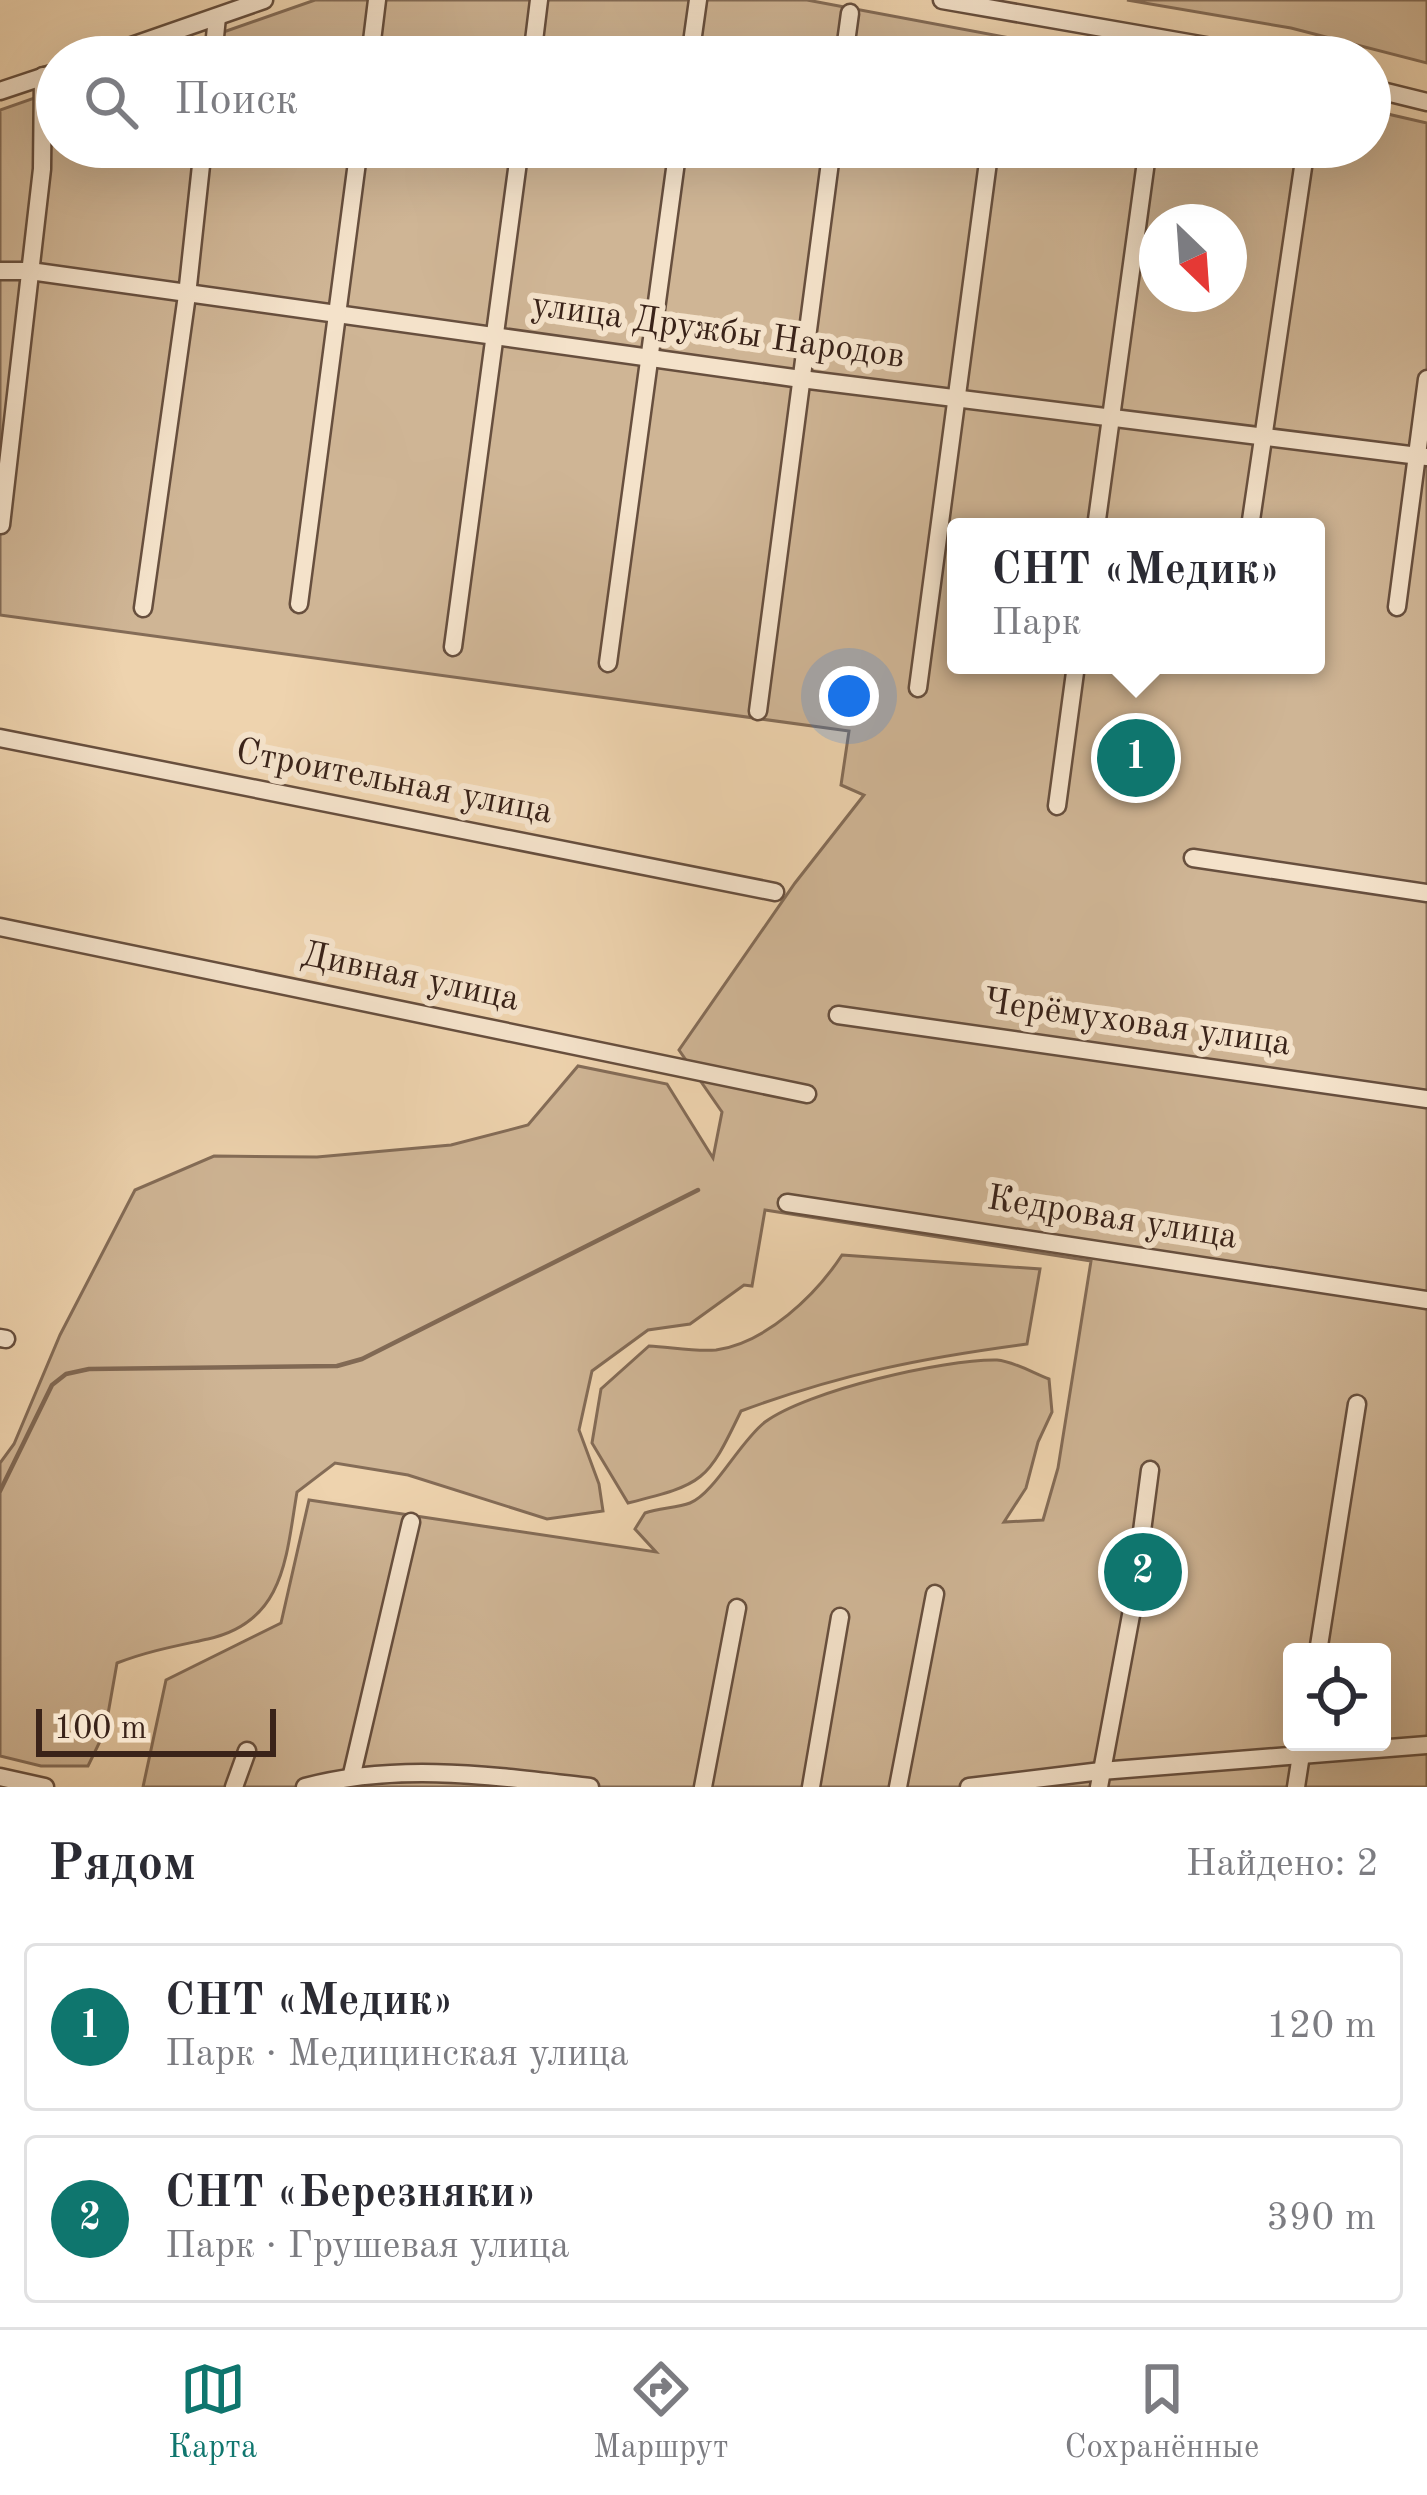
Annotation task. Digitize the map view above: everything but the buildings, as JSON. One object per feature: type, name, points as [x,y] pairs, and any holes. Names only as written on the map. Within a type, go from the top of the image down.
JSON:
[{"type":"street","points":[[161,36],[263,0]]},
{"type":"street","points":[[373,36],[377,0]]},
{"type":"street","points":[[535,36],[539,0]]},
{"type":"street","points":[[693,36],[698,0]]},
{"type":"street","points":[[942,0],[1149,36]]},
{"type":"street","points":[[847,36],[850,14]]},
{"type":"street","points":[[215,36],[217,17]]},
{"type":"street","points":[[0,91],[36,79]]},
{"type":"street","points":[[1391,93],[1427,102]]},
{"type":"street","points":[[1,525],[42,168]]},
{"type":"street","points":[[143,608],[201,168]]},
{"type":"street","points":[[299,604],[356,168]]},
{"type":"street","points":[[452,647],[517,168]]},
{"type":"street","points":[[608,663],[675,168]]},
{"type":"street","points":[[758,711],[829,168]]},
{"type":"street","points":[[917,688],[986,168]]},
{"type":"street","points":[[1097,518],[1145,168]]},
{"type":"street","points":[[1251,518],[1303,168]]},
{"type":"street","name":"улица Дружбы Народов","points":[[0,271],[30,271],[801,379],[1422,457]]},
{"type":"street","points":[[1397,607],[1422,457],[1427,379]]},
{"type":"street","points":[[1057,806],[1075,674]]},
{"type":"street","name":"Строительная улица","points":[[0,738],[775,892]]},
{"type":"street","points":[[1193,858],[1427,893]]},
{"type":"street","name":"Дивная улица","points":[[0,927],[807,1094]]},
{"type":"street","name":"Черёмуховая улица","points":[[838,1015],[1427,1099]]},
{"type":"street","name":"Кедровая улица","points":[[787,1203],[1427,1300]]},
{"type":"street","points":[[1319,1643],[1357,1405]]},
{"type":"street","points":[[1100,1779],[1131,1616],[1150,1470]]},
{"type":"street","points":[[352,1774],[411,1522]]},
{"type":"street","points":[[898,1787],[935,1594]]},
{"type":"street","points":[[703,1787],[737,1608]]},
{"type":"street","points":[[811,1787],[840,1617]]},
{"type":"street","points":[[1391,1746],[1427,1745]]},
{"type":"street","points":[[234,1787],[247,1751]]},
{"type":"street","points":[[969,1787],[1100,1779],[1289,1751]]},
{"type":"street","points":[[1296,1787],[1302,1751]]},
{"type":"street","points":[[304,1787],[352,1774],[474,1774],[590,1787]]},
{"type":"street","points":[[0,1777],[44,1787]]},
{"type":"shaded area","points":[[315,0],[807,0],[1000,36],[212,36]]},
{"type":"shaded area","points":[[1127,0],[1427,0],[1427,63],[1391,54],[1391,36],[1322,36]]},
{"type":"shaded area","points":[[36,97],[36,168],[1391,168],[1391,115],[1427,123],[1427,1787],[143,1787],[166,1680],[281,1623],[309,1500],[656,1552],[635,1529],[645,1513],[699,1498],[756,1431],[785,1410],[876,1379],[997,1360],[1049,1379],[1052,1412],[1026,1488],[1004,1522],[1043,1520],[1058,1468],[1091,1261],[765,1210],[752,1286],[744,1285],[690,1324],[648,1330],[592,1371],[579,1430],[599,1484],[603,1511],[547,1519],[408,1475],[335,1463],[297,1492],[277,1584],[253,1618],[208,1639],[117,1663],[105,1731],[88,1766],[41,1766],[0,1756],[0,1463],[14,1444],[60,1335],[135,1190],[214,1156],[317,1157],[451,1145],[528,1125],[578,1066],[667,1084],[713,1158],[722,1112],[679,1050],[795,883],[864,795],[841,785],[849,731],[0,615],[0,110]]},
{"type":"shaded area","points":[[842,1255],[1040,1269],[1027,1344],[882,1369],[741,1411],[720,1453],[700,1476],[673,1491],[628,1503],[592,1443],[601,1389],[649,1346],[716,1350],[753,1338],[804,1301]]},
{"type":"waterway","points":[[0,1491],[52,1385],[66,1374],[89,1369],[337,1366],[362,1359],[698,1190]]},
{"type":"place","name":"СНТ «Медик»","points":[[1136,758]]},
{"type":"place","name":"СНТ «Березняки»","points":[[1143,1572]]}]
